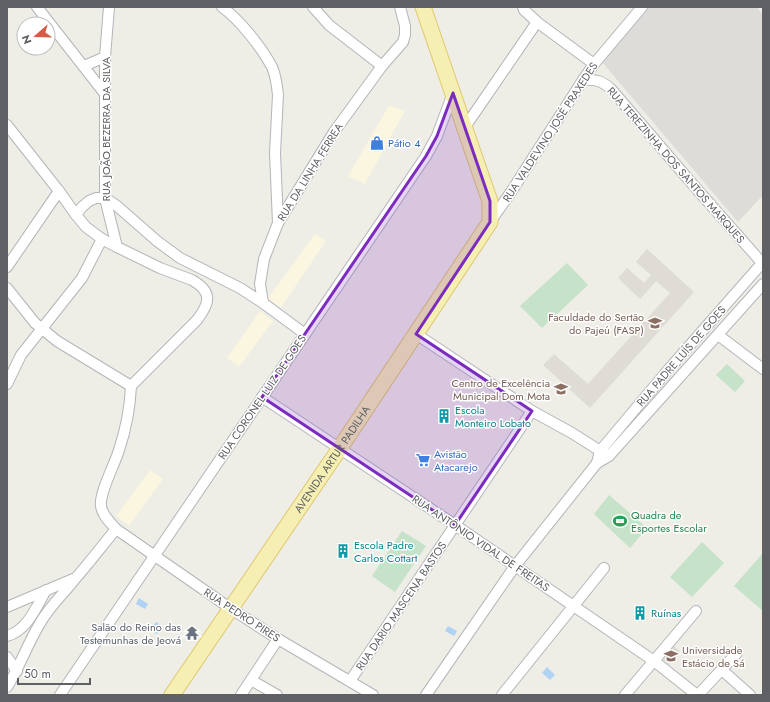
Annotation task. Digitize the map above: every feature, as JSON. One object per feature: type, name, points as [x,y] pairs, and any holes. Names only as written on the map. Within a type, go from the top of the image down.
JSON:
[{"type":"main road","points":[[424,10],[490,201],[490,222]]},
{"type":"main road","name":"AVENIDA ARTUR PADILHA","points":[[172,695],[340,448],[490,222]]},
{"type":"street","points":[[37,7],[105,94]]},
{"type":"street","name":"RUA JOÃO BEZERRA DA SILVA","points":[[109,7],[105,57],[105,198],[117,247]]},
{"type":"street","points":[[222,7],[241,24],[253,40],[272,68],[276,80],[278,95],[276,182],[278,223]]},
{"type":"street","points":[[313,7],[329,25],[382,66]]},
{"type":"street","name":"RUA DA LINHA FERREA","points":[[263,303],[260,284],[264,258],[278,223],[334,132],[382,66],[403,42],[406,26],[400,7]]},
{"type":"street","name":"RUA VALDEVINO JOSÉ PRAXEDES","points":[[490,222],[594,64],[642,7]]},
{"type":"street","points":[[524,8],[537,22],[594,64]]},
{"type":"street","points":[[465,127],[537,22]]},
{"type":"street","points":[[84,66],[105,57]]},
{"type":"street","name":"RUA TEREZINHA DOS SANTOS MARQUES","points":[[583,80],[598,80],[606,84],[611,89],[694,187],[763,263]]},
{"type":"street","name":"RUA CORONEL LUIZ DE GOES","points":[[60,695],[426,156],[438,136],[453,93]]},
{"type":"street","points":[[7,126],[86,227],[102,239],[117,247],[160,268],[192,280],[204,289],[208,302],[197,320],[131,386],[57,341],[35,324],[7,288]]},
{"type":"street","points":[[7,267],[59,191]]},
{"type":"street","points":[[76,215],[89,201],[96,198],[105,198],[117,206],[157,241],[180,258],[240,288],[305,334]]},
{"type":"street","points":[[7,384],[21,355],[30,342],[82,278],[102,239]]},
{"type":"street","name":"RUA PADRE LUÍS DE GOES","points":[[604,453],[668,370],[763,263]]},
{"type":"street","name":"RUA PADRE LUÍS DE GOES","points":[[604,453],[718,334],[763,284]]},
{"type":"street","points":[[416,334],[532,411],[604,453],[515,566],[426,695]]},
{"type":"street","points":[[718,334],[763,369]]},
{"type":"street","name":"RUA PEDRO PIRES","points":[[131,386],[130,406],[125,431],[101,495],[102,512],[116,529],[230,608],[278,639],[373,695]]},
{"type":"street","name":"RUA ANTÔNIO VIDAL DE FREITAS","points":[[262,397],[455,525],[654,661],[698,695]]},
{"type":"street","name":"RUA DARIO MASCENA BASTOS","points":[[350,681],[532,411]]},
{"type":"street","points":[[7,687],[43,618],[57,599],[116,529]]},
{"type":"street","points":[[502,695],[604,568]]},
{"type":"street","points":[[7,608],[77,577]]},
{"type":"street","points":[[7,636],[20,630],[46,590]]},
{"type":"street","points":[[625,695],[696,611]]},
{"type":"street","points":[[241,695],[278,639]]},
{"type":"street","points":[[698,695],[737,653]]},
{"type":"street","points":[[7,657],[17,670]]},
{"type":"street","points":[[722,670],[750,695]]},
{"type":"street","points":[[251,680],[277,695]]},
{"type":"highlighted area","points":[[453,93],[490,201],[490,222],[416,334],[532,411],[455,525],[262,397],[426,156],[437,136]]},
{"type":"shaded area","points":[[650,7],[757,7],[763,15],[763,195],[738,222],[602,62]]},
{"type":"shaded area","name":"Pátio 4","points":[[389,105],[405,111],[365,184],[348,176]]},
{"type":"shaded area","points":[[315,234],[326,241],[281,308],[268,298]]},
{"type":"shaded area","name":"Faculdade do Sertão do Pajeú (FASP)","points":[[647,249],[694,292],[590,408],[543,365],[554,354],[588,384],[670,293],[656,281],[640,299],[618,278],[627,268],[644,283],[651,275],[636,262]]},
{"type":"shaded area","points":[[260,311],[273,321],[239,367],[227,358]]},
{"type":"shaded area","points":[[150,470],[163,479],[129,526],[116,516]]},
{"type":"shaded area","name":"Universidade Estácio de Sá","points":[[674,646],[680,652],[669,665],[663,660]]},
{"type":"green space","points":[[567,263],[588,285],[542,328],[520,306]]},
{"type":"green space","points":[[727,364],[745,381],[735,392],[716,375]]},
{"type":"green space","name":"Quadra de Esportes Escolar","points":[[609,495],[647,528],[630,548],[594,514]]},
{"type":"green space","points":[[402,531],[426,546],[395,592],[372,576]]},
{"type":"green space","points":[[702,542],[724,563],[692,597],[670,577]]},
{"type":"green space","points":[[763,553],[763,611],[734,586]]},
{"type":"water","points":[[139,598],[148,604],[145,609],[136,604]]},
{"type":"water","points":[[156,622],[162,626],[157,634],[150,630]]},
{"type":"water","points":[[448,626],[457,631],[454,636],[445,631]]},
{"type":"water","points":[[547,667],[555,675],[550,680],[542,673]]},
{"type":"place","name":"Pátio 4","points":[[377,143]]},
{"type":"place","name":"Faculdade do Sertão do Pajeú (FASP)","points":[[655,323]]},
{"type":"place","name":"Centro de Excelência Municipal Dom Mota","points":[[561,389]]},
{"type":"place","name":"Escola Monteiro Lobato","points":[[444,416]]},
{"type":"place","name":"Avistão Atacarejo","points":[[423,460]]},
{"type":"place","name":"Quadra de Esportes Escolar","points":[[620,521]]},
{"type":"place","name":"Escola Padre Carlos Cottart","points":[[343,551]]},
{"type":"place","name":"Ruínas","points":[[640,613]]},
{"type":"place","name":"Salão do Reino das Testemunhas de Jeová","points":[[192,633]]},
{"type":"place","name":"Universidade Estácio de Sá","points":[[671,656]]}]
